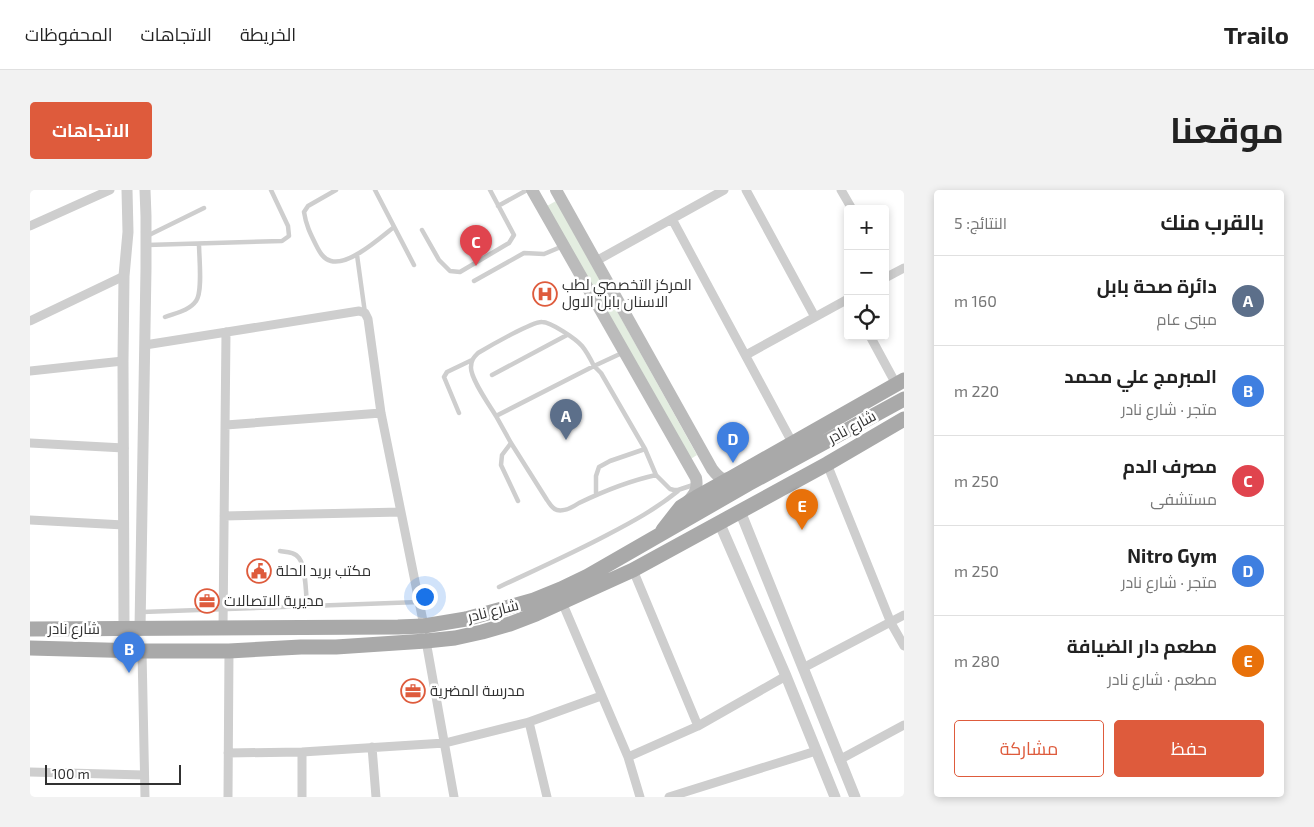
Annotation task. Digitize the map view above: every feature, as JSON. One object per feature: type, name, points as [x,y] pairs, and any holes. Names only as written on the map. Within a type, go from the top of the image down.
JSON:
[{"type":"main road","points":[[532,190],[696,478],[697,484],[693,496],[681,506],[663,530],[651,540]]},
{"type":"main road","points":[[556,190],[716,475],[724,480],[733,477]]},
{"type":"main road","points":[[681,506],[900,382]]},
{"type":"main road","name":"شارع نادر","points":[[30,629],[424,626],[466,619],[534,600],[588,576],[748,484],[904,399]]},
{"type":"main road","name":"شارع نادر","points":[[30,648],[229,651],[426,641],[482,632],[510,624],[633,570],[827,464],[904,419]]},
{"type":"main road","points":[[688,464],[695,469],[701,468],[705,464],[705,454]]},
{"type":"main road","points":[[301,628],[304,635],[304,644],[301,647]]},
{"type":"main road","points":[[336,628],[332,639],[336,647]]},
{"type":"street","points":[[30,226],[110,190]]},
{"type":"street","points":[[124,629],[123,361],[124,276],[128,232],[127,190]]},
{"type":"street","points":[[140,629],[146,312],[145,190]]},
{"type":"street","points":[[596,261],[724,190]]},
{"type":"street","points":[[746,190],[815,317]]},
{"type":"street","points":[[841,190],[850,205]]},
{"type":"street","points":[[672,219],[793,444]]},
{"type":"street","points":[[889,274],[904,268]]},
{"type":"street","points":[[30,321],[124,276]]},
{"type":"street","points":[[746,355],[844,301]]},
{"type":"street","points":[[124,308],[132,316],[138,317],[146,312]]},
{"type":"street","points":[[145,340],[226,332],[359,311],[365,313],[368,319],[381,413],[424,626]]},
{"type":"street","points":[[124,333],[127,329],[140,329],[145,340]]},
{"type":"street","points":[[223,628],[226,332]]},
{"type":"street","points":[[873,340],[900,382]]},
{"type":"street","points":[[30,371],[123,361]]},
{"type":"street","points":[[226,425],[381,413]]},
{"type":"street","points":[[30,443],[124,448]]},
{"type":"street","points":[[827,464],[891,623],[904,646]]},
{"type":"street","points":[[740,511],[855,797]]},
{"type":"street","points":[[224,516],[401,512]]},
{"type":"street","points":[[30,520],[124,525]]},
{"type":"street","points":[[719,522],[836,797]]},
{"type":"street","points":[[633,570],[698,726]]},
{"type":"street","points":[[562,602],[628,757],[640,797]]},
{"type":"street","points":[[124,606],[132,611],[141,610]]},
{"type":"street","points":[[803,668],[904,615]]},
{"type":"street","points":[[426,641],[454,797]]},
{"type":"street","points":[[142,651],[145,797]]},
{"type":"street","points":[[228,797],[229,651]]},
{"type":"street","points":[[628,757],[698,726],[786,676]]},
{"type":"street","points":[[790,688],[807,680]]},
{"type":"street","points":[[228,752],[302,752],[445,743],[529,722],[601,696]]},
{"type":"street","points":[[529,722],[547,797]]},
{"type":"street","points":[[839,760],[904,724]]},
{"type":"street","points":[[372,747],[376,797]]},
{"type":"street","points":[[669,797],[816,751]]},
{"type":"street","points":[[302,752],[302,797]]},
{"type":"street","points":[[30,772],[144,775]]},
{"type":"lane","points":[[146,241],[199,244],[282,241],[289,236],[288,226],[271,190]]},
{"type":"lane","points":[[336,190],[308,206],[304,212],[306,224],[320,254],[330,261],[342,262],[356,255],[394,227]]},
{"type":"lane","points":[[375,190],[414,265]]},
{"type":"lane","points":[[422,230],[439,260],[450,271],[460,272],[509,244],[514,235],[490,190]]},
{"type":"lane","points":[[498,206],[527,190]]},
{"type":"lane","points":[[146,241],[204,208]]},
{"type":"lane","points":[[165,317],[186,310],[195,302],[200,294],[199,244]]},
{"type":"lane","points":[[474,281],[524,253],[544,254],[564,246]]},
{"type":"lane","points":[[356,255],[365,313]]},
{"type":"lane","points":[[460,413],[444,377],[447,372],[472,360],[478,353],[541,321],[549,324],[582,346],[594,366],[601,373],[645,449],[656,475],[670,489],[678,490]]},
{"type":"lane","points":[[492,374],[567,335]]},
{"type":"lane","points":[[496,416],[624,352]]},
{"type":"lane","points":[[472,360],[470,369],[474,380],[511,444],[547,500],[556,510],[569,509],[606,490],[656,475]]},
{"type":"lane","points":[[511,444],[502,455],[501,465],[518,501]]},
{"type":"lane","points":[[596,495],[596,476],[599,468],[610,461],[645,449]]},
{"type":"lane","points":[[499,587],[583,548],[658,506],[678,490],[697,484]]},
{"type":"lane","points":[[280,551],[294,553],[300,558],[303,568],[307,606]]},
{"type":"lane","points":[[141,610],[420,602]]},
{"type":"shaded area","points":[[556,201],[697,455],[689,460],[547,206]]},
{"type":"place","name":"مصرف الدم","points":[[476,266]]},
{"type":"place","name":"المركز التخصصي لطب الاسنان بابل الاول","points":[[545,294]]},
{"type":"place","name":"دائرة صحة بابل","points":[[566,440]]},
{"type":"place","name":"Nitro Gym","points":[[733,463]]},
{"type":"place","name":"مطعم دار الضيافة","points":[[802,530]]},
{"type":"place","name":"مكتب بريد الحلة","points":[[259,571]]},
{"type":"place","name":"مديرية الاتصالات","points":[[207,601]]},
{"type":"place","name":"المبرمج علي محمد","points":[[129,673]]},
{"type":"place","name":"مدرسة المضرية","points":[[413,691]]}]
